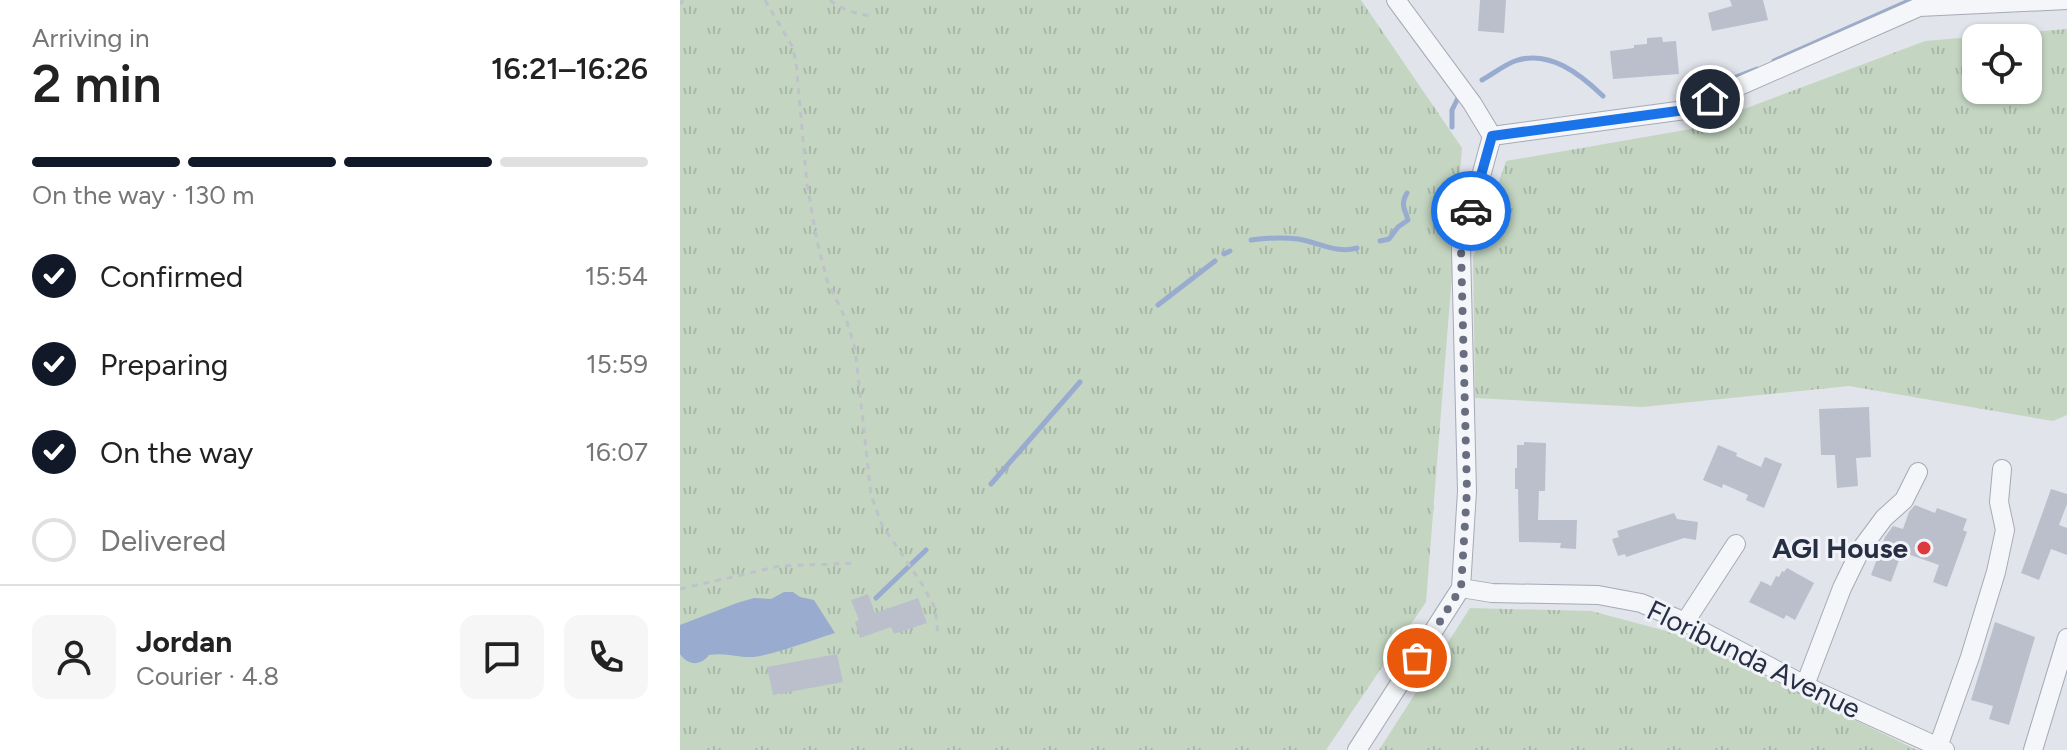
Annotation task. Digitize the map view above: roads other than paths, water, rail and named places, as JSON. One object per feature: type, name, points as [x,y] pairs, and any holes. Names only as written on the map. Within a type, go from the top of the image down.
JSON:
[{"type":"street","points":[[1357,750],[1461,588],[1467,491],[1461,249],[1492,136],[1472,103],[1396,0]]},
{"type":"street","points":[[1492,136],[1685,110],[1919,7],[2067,0]]},
{"type":"street","points":[[1941,748],[1996,572],[2005,530],[1999,502],[2002,469]]},
{"type":"street","points":[[1805,685],[1842,588],[1861,549],[1884,518],[1904,500],[1918,472]]},
{"type":"street","points":[[1685,622],[1736,544]]},
{"type":"street","name":"Floribunda Avenue","points":[[1461,588],[1492,593],[1598,595],[1641,603],[1685,622],[1805,685],[1941,748]]},
{"type":"street","points":[[2033,750],[2067,638]]},
{"type":"water","points":[[784,592],[814,600],[835,633],[754,657],[715,654],[694,663],[680,654],[680,625],[737,603],[754,598],[771,599]]},
{"type":"waterway","points":[[1774,61],[1911,0]]},
{"type":"waterway","points":[[1482,80],[1515,61],[1540,58],[1574,72],[1603,96]]},
{"type":"waterway","points":[[1702,90],[1757,69]]},
{"type":"waterway","points":[[1452,127],[1452,110],[1459,96]]},
{"type":"waterway","points":[[1380,241],[1389,239],[1408,220],[1403,204],[1407,193]]},
{"type":"waterway","points":[[1251,240],[1292,238],[1334,249],[1357,248]]},
{"type":"waterway","points":[[1224,254],[1230,251]]},
{"type":"waterway","points":[[1158,305],[1215,261]]},
{"type":"waterway","points":[[991,484],[1080,382]]},
{"type":"waterway","points":[[876,598],[926,550]]},
{"type":"place","name":"AGI House","points":[[1924,548]]}]
